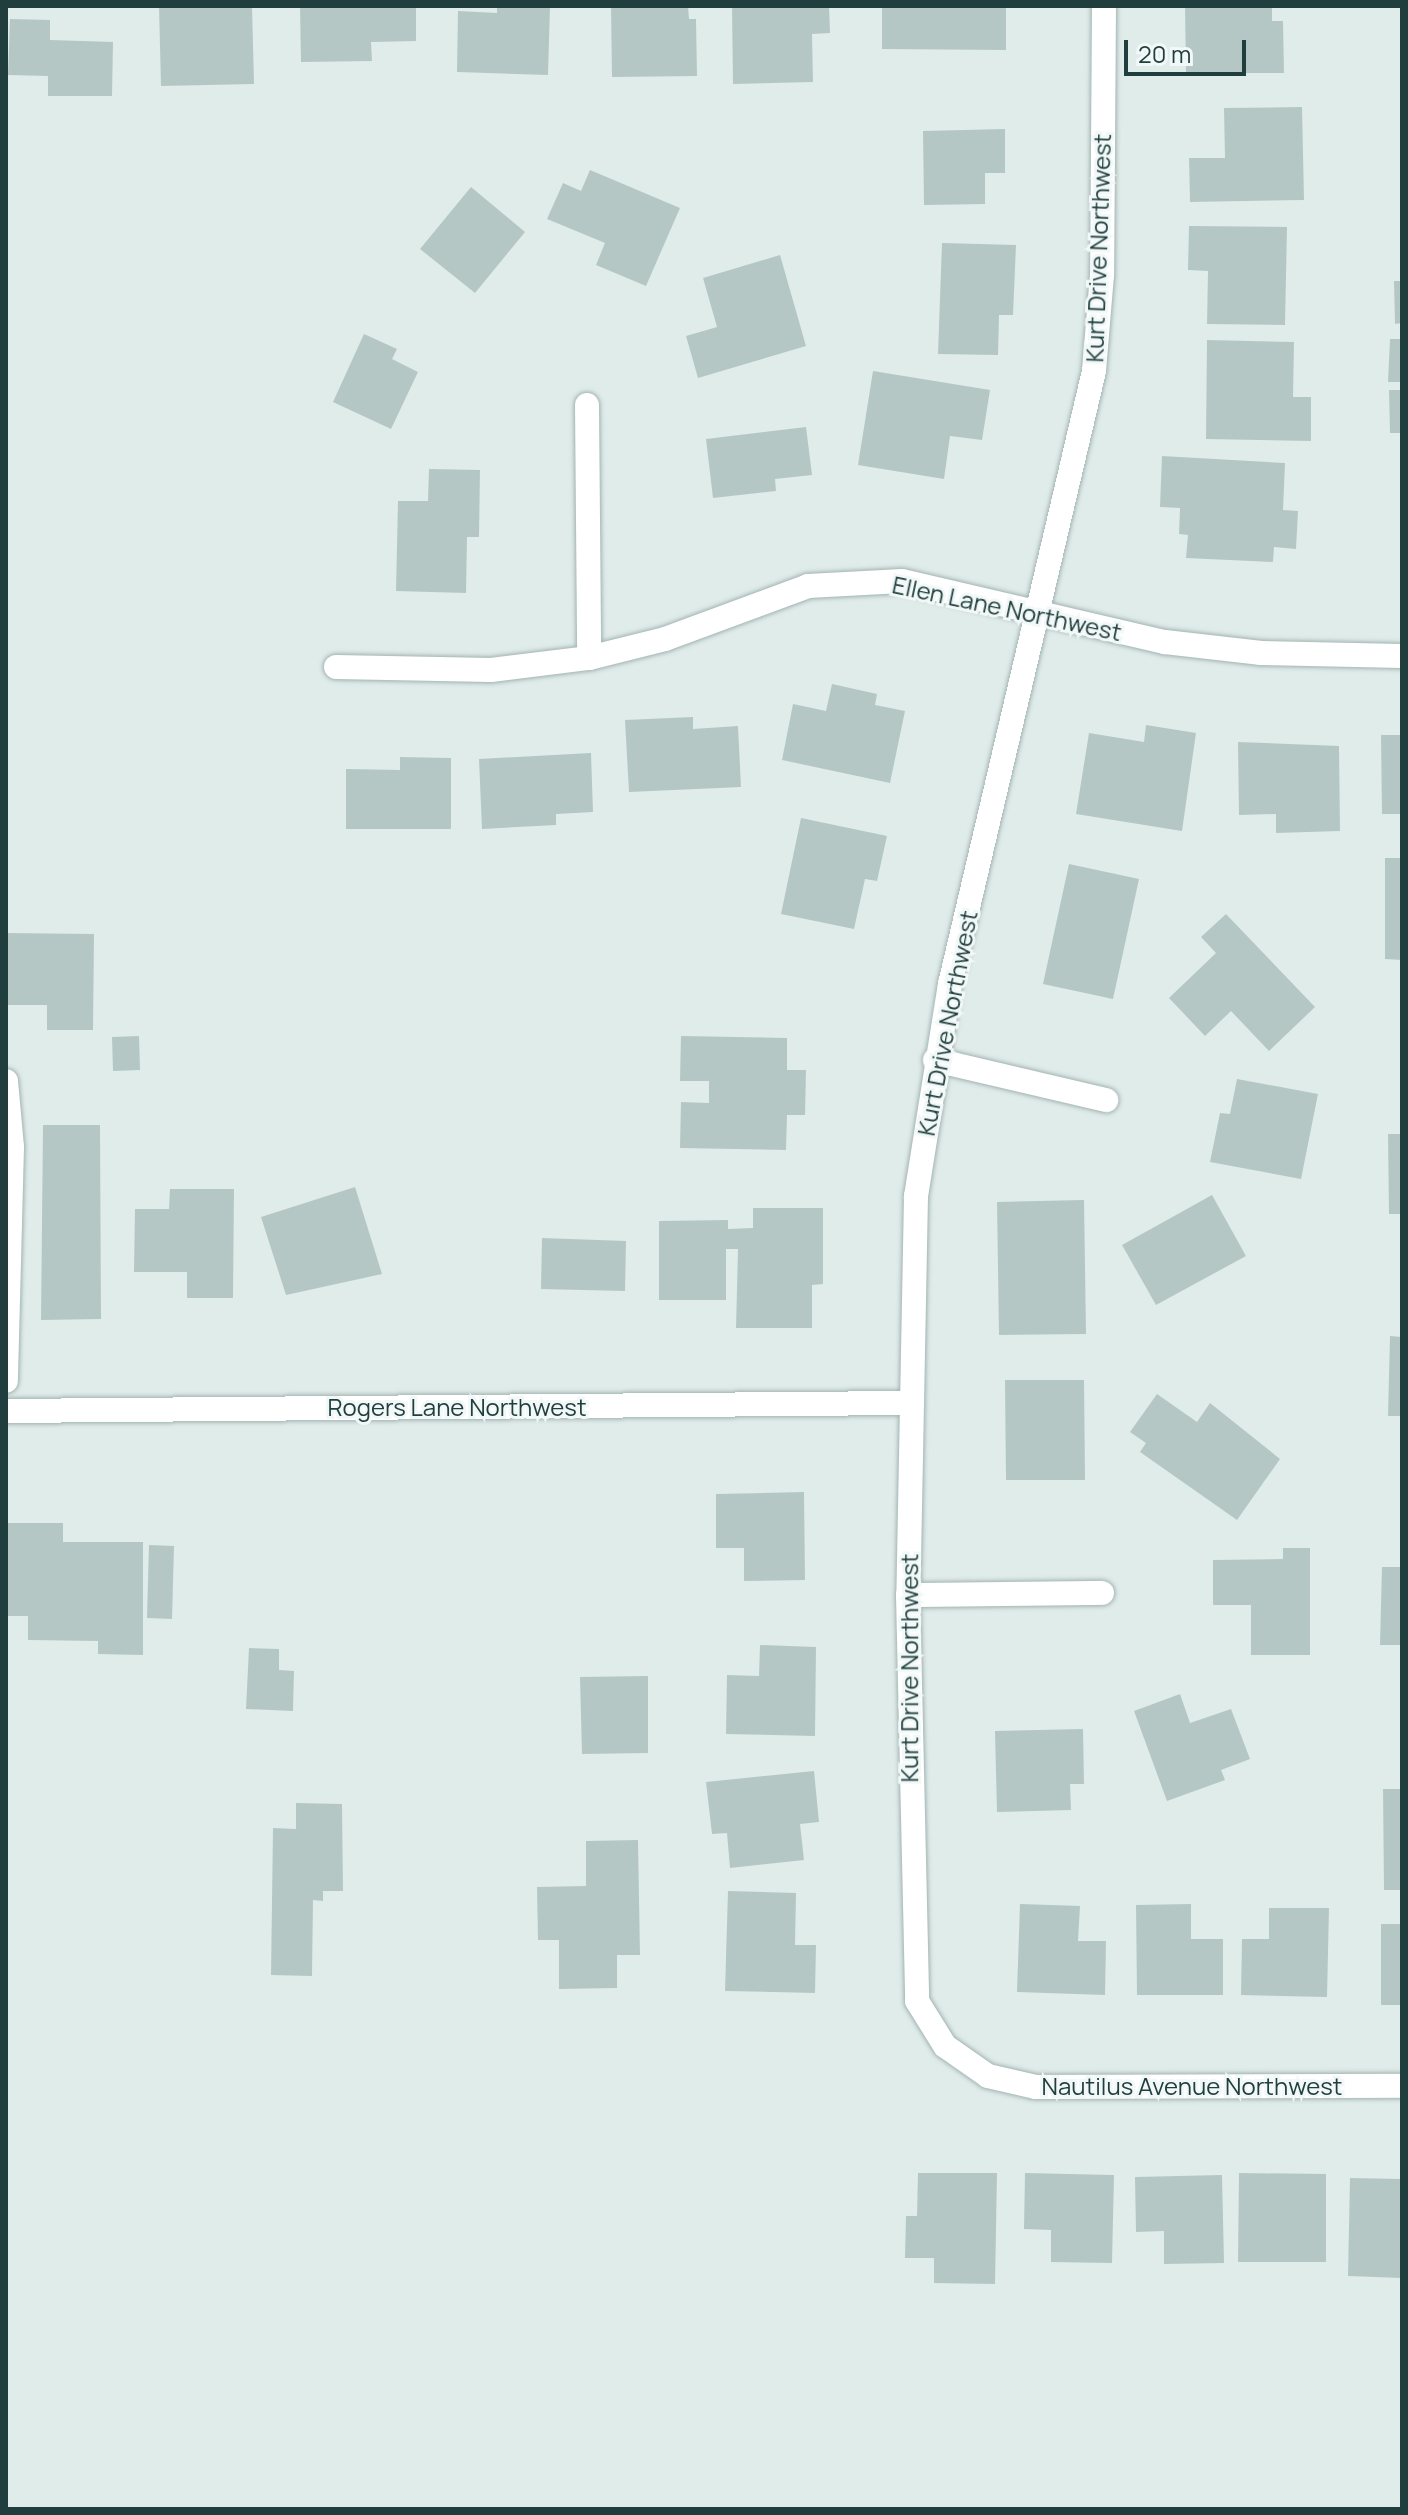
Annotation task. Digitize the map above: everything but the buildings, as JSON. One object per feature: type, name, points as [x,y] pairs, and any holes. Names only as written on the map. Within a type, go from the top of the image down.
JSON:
[{"type":"street","name":"Kurt Drive Northwest","points":[[945,2046],[917,2001],[912,1941],[908,1403],[916,1196],[935,1060],[1094,371],[1102,275],[1104,6]]},
{"type":"street","points":[[587,405],[589,658]]},
{"type":"street","name":"Ellen Lane Northwest","points":[[336,667],[491,670],[589,658],[665,639],[808,586],[902,581],[1179,644],[1261,653],[1402,656]]},
{"type":"street","points":[[935,1060],[1106,1100]]},
{"type":"street","points":[[6,1081],[12,1147],[6,1381]]},
{"type":"street","name":"Rogers Lane Northwest","points":[[6,1411],[908,1403]]},
{"type":"street","points":[[908,1595],[1102,1593]]},
{"type":"street","name":"Nautilus Avenue Northwest","points":[[945,2046],[988,2076],[1036,2087],[1402,2086]]}]
